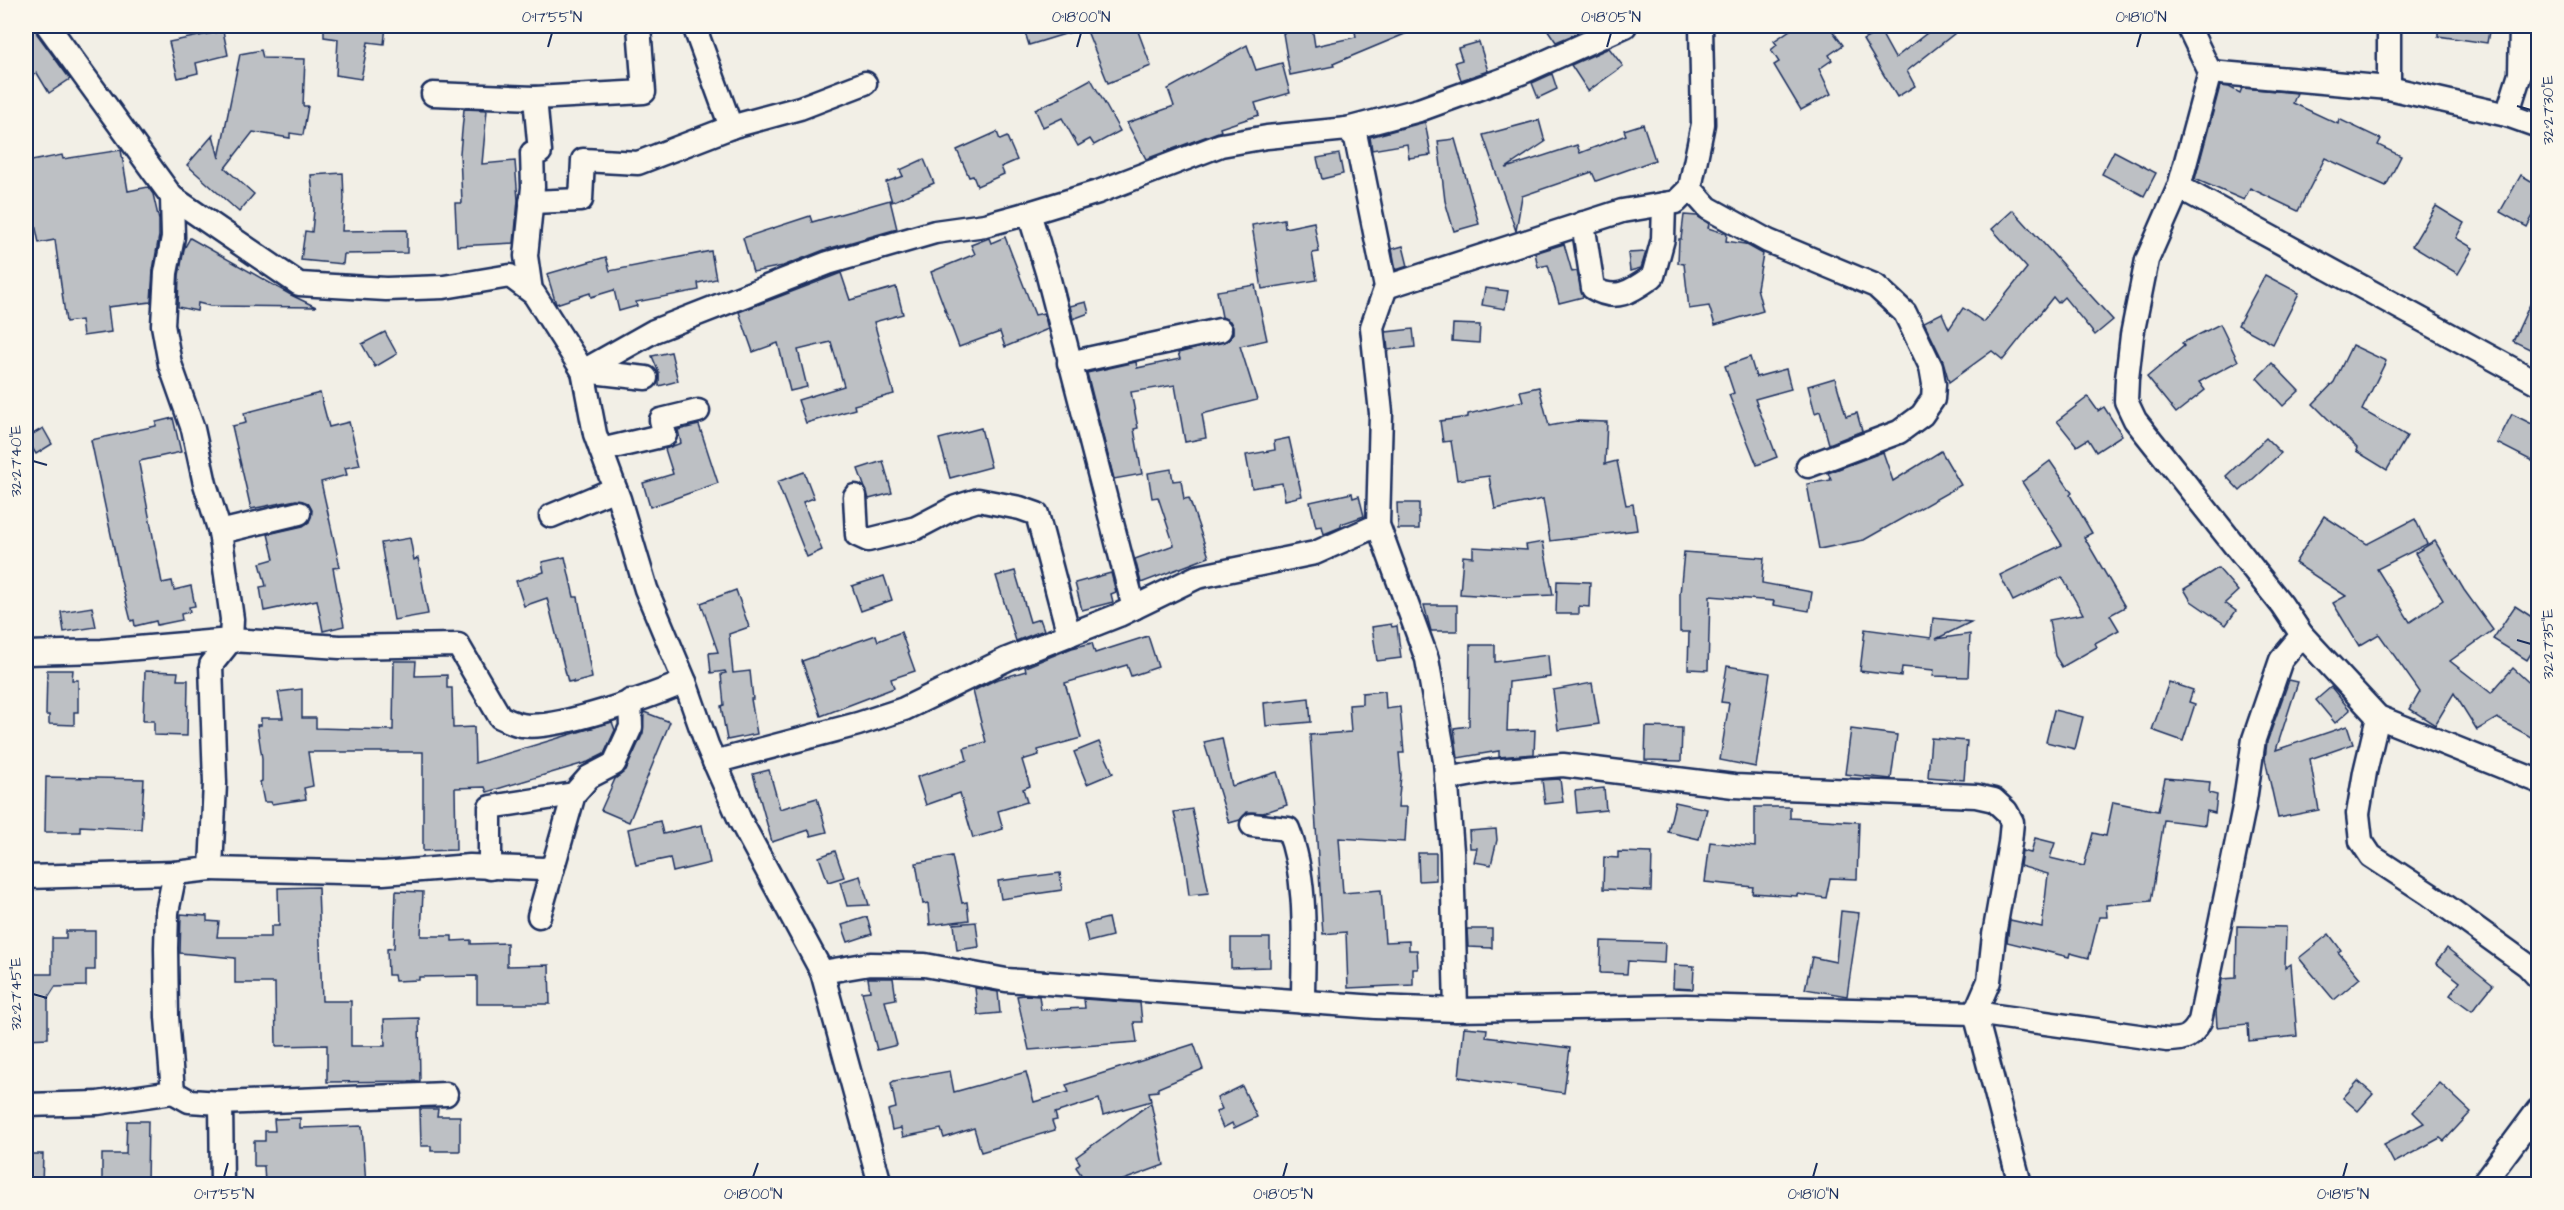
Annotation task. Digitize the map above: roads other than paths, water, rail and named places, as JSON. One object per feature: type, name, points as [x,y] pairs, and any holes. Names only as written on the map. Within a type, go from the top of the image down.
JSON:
[{"type":"street","points":[[48,26],[172,197],[298,284],[386,289],[444,287],[510,276],[531,291],[553,321],[582,371],[595,434],[615,489],[646,589],[685,682],[714,762],[740,820],[822,972],[880,1185]]},
{"type":"street","points":[[433,94],[535,98],[644,92],[639,26]]},
{"type":"street","points":[[694,26],[731,127]]},
{"type":"street","points":[[582,371],[654,331],[828,262],[935,232],[985,225],[1029,213],[1098,192],[1221,145],[1267,137],[1347,129],[1419,110],[1521,73],[1625,26]]},
{"type":"street","points":[[1386,287],[1622,210],[1676,202],[1690,188],[1703,124],[1701,26]]},
{"type":"street","points":[[2188,26],[2210,72],[2179,187],[2147,260],[2132,335],[2126,401],[2135,420],[2302,635],[2378,717],[2538,781]]},
{"type":"street","points":[[2389,26],[2389,88]]},
{"type":"street","points":[[2507,115],[2520,74],[2521,26]]},
{"type":"street","points":[[2210,72],[2389,88],[2507,115],[2538,126]]},
{"type":"street","points":[[531,202],[581,200],[584,160],[638,163],[731,127],[800,108],[865,83]]},
{"type":"street","points":[[531,291],[526,256],[531,202],[532,153],[540,152],[535,98]]},
{"type":"street","points":[[1347,129],[1356,138],[1386,287],[1372,327],[1381,413],[1378,525],[1427,659],[1446,779],[1452,851],[1456,1010]]},
{"type":"street","points":[[2179,187],[2538,383]]},
{"type":"street","points":[[1690,188],[1708,208],[1768,241],[1876,286],[1905,313],[1931,367],[1934,384],[1933,399],[1922,415],[1899,432],[1808,466]]},
{"type":"street","points":[[172,197],[173,237],[166,273],[163,326],[170,364],[193,429],[205,484],[220,532],[232,619],[231,640],[211,665],[215,783],[211,868]]},
{"type":"street","points":[[1583,223],[1593,288],[1605,295],[1630,292],[1653,276],[1663,239],[1664,204]]},
{"type":"street","points":[[1029,213],[1047,272],[1134,608]]},
{"type":"street","points":[[1069,363],[1220,330]]},
{"type":"street","points":[[582,371],[646,378]]},
{"type":"street","points":[[601,450],[665,435],[661,420],[698,411]]},
{"type":"street","points":[[551,516],[615,489]]},
{"type":"street","points":[[855,496],[857,535],[868,540],[916,528],[956,507],[978,500],[1020,508],[1037,514],[1069,635]]},
{"type":"street","points":[[220,532],[299,513]]},
{"type":"street","points":[[714,762],[858,724],[904,709],[1007,659],[1134,608],[1197,577],[1315,553],[1378,525]]},
{"type":"street","points":[[822,972],[870,964],[925,965],[1006,980],[1303,1002],[1456,1010],[1686,1006],[1975,1013],[2167,1040],[2182,1040],[2193,1034],[2202,1009],[2244,807],[2254,739],[2281,660],[2302,635]]},
{"type":"street","points":[[26,653],[102,651],[231,640],[340,647],[458,645],[500,717],[524,726],[561,722],[685,682]]},
{"type":"street","points":[[539,916],[574,794],[589,777],[614,764],[631,727],[630,701]]},
{"type":"street","points":[[2378,717],[2358,814],[2361,841],[2371,856],[2429,894],[2528,965],[2538,977]]},
{"type":"street","points":[[1446,779],[1490,771],[1563,765],[1734,786],[1976,796],[1994,800],[2006,811],[2012,822],[1989,981],[1975,1013],[2020,1185]]},
{"type":"street","points":[[490,868],[490,807],[574,794]]},
{"type":"street","points":[[1252,825],[1288,829],[1297,852],[1304,932],[1303,1002]]},
{"type":"street","points":[[26,878],[176,873],[211,868],[383,873],[470,866],[543,869],[553,867]]},
{"type":"street","points":[[173,1092],[166,1017],[166,948],[167,912],[176,873]]},
{"type":"street","points":[[26,1105],[98,1103],[173,1092],[189,1101],[221,1103],[446,1094]]},
{"type":"street","points":[[221,1103],[222,1185]]},
{"type":"street","points":[[2483,1185],[2538,1110]]}]
